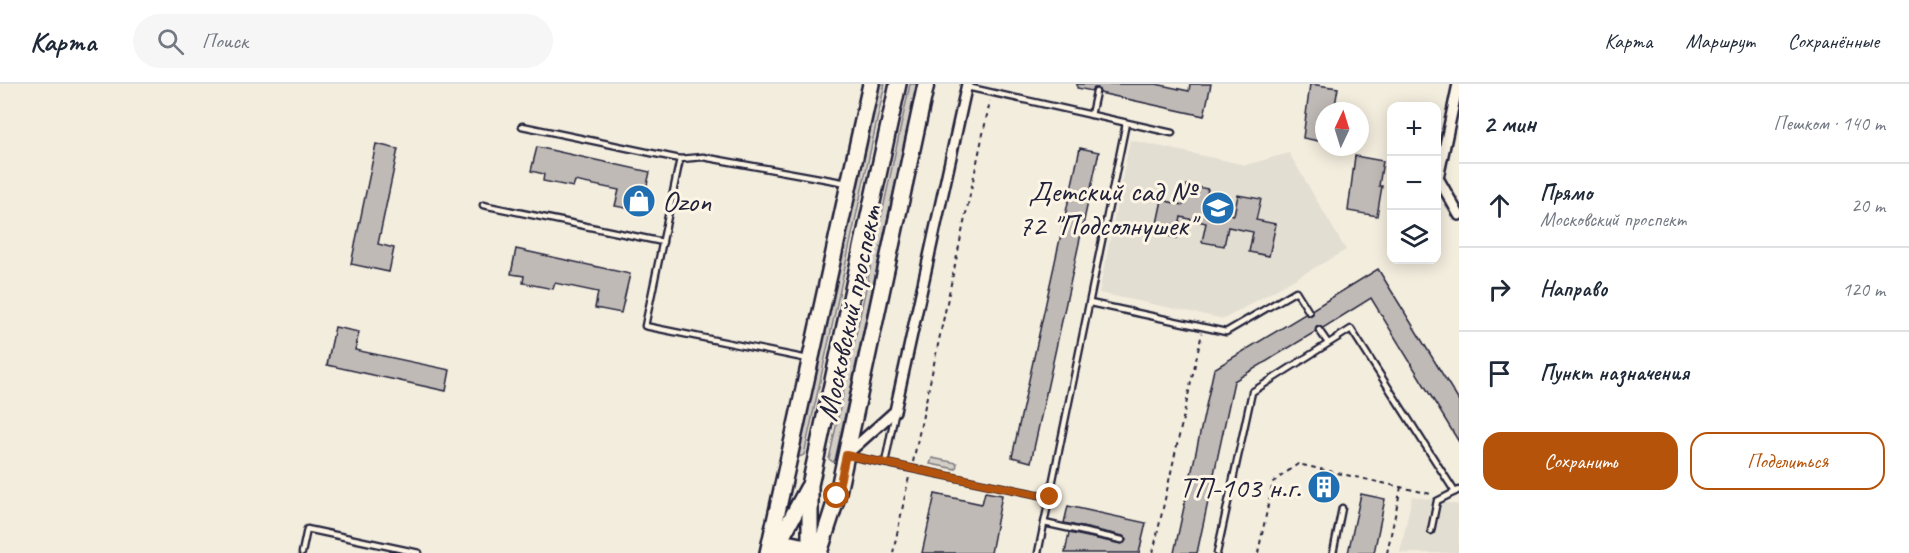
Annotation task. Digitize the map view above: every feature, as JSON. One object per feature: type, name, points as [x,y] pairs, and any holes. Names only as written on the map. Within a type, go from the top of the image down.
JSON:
[{"type":"main road","name":"Московский проспект","points":[[768,553],[871,84]]},
{"type":"main road","name":"Московский проспект","points":[[807,553],[810,485],[898,84]]},
{"type":"main road","name":"Московский проспект","points":[[819,553],[837,496],[926,84]]},
{"type":"main road","name":"Московский проспект","points":[[775,553],[810,485]]},
{"type":"main road","points":[[775,553],[791,544],[801,546],[807,553]]},
{"type":"street","points":[[1458,84],[1438,178],[1459,214]]},
{"type":"street","points":[[846,455],[896,411],[967,86]]},
{"type":"lane","points":[[967,86],[1172,133]]},
{"type":"lane","points":[[1091,115],[1096,92]]},
{"type":"lane","points":[[1038,553],[1126,123]]},
{"type":"lane","points":[[522,126],[680,159],[704,157],[850,183]]},
{"type":"lane","points":[[680,159],[645,326],[811,360]]},
{"type":"lane","points":[[483,205],[663,242]]},
{"type":"lane","points":[[1090,303],[1226,332],[1296,291],[1309,312]]},
{"type":"lane","points":[[1217,553],[1252,392],[1351,329],[1457,491],[1437,501],[1431,531]]},
{"type":"lane","points":[[1319,330],[1328,343]]},
{"type":"lane","points":[[885,463],[896,411]]},
{"type":"lane","points":[[846,455],[1050,497]]},
{"type":"lane","points":[[1333,553],[1342,508]]},
{"type":"lane","points":[[1044,523],[1122,540]]},
{"type":"lane","points":[[302,553],[307,529],[419,553]]},
{"type":"path","points":[[893,553],[992,93]]},
{"type":"path","points":[[1153,553],[1203,327]]},
{"type":"path","points":[[1258,553],[1273,482],[1298,464],[1437,496]]},
{"type":"path","points":[[1387,553],[1401,487]]},
{"type":"shaded area","points":[[879,84],[885,84],[804,455],[799,457],[798,454]]},
{"type":"shaded area","points":[[910,84],[917,84],[833,462],[829,459]]},
{"type":"shaded area","name":"Детский сад № 72 \"Подсолнушек\"","points":[[1130,140],[1246,165],[1289,153],[1346,250],[1224,319],[1099,293]]},
{"type":"shaded area","points":[[932,458],[957,463],[956,469],[930,464]]},
{"type":"shaded area","points":[[1412,496],[1459,505],[1459,553],[1400,553]]},
{"type":"building","points":[[1077,84],[1156,84],[1189,91],[1190,84],[1211,84],[1204,116],[1100,93],[1098,88],[1092,91],[1077,88]]},
{"type":"building","points":[[1310,84],[1338,88],[1336,102],[1315,102],[1315,140],[1303,138]]},
{"type":"building","points":[[376,144],[398,149],[378,244],[394,248],[389,272],[351,264]]},
{"type":"building","points":[[537,147],[650,172],[641,211],[615,206],[619,190],[575,181],[573,187],[543,181],[544,174],[531,171]]},
{"type":"building","points":[[1080,148],[1099,152],[1031,462],[1012,457]]},
{"type":"building","points":[[1355,156],[1383,161],[1377,216],[1348,211]]},
{"type":"building","points":[[1187,185],[1208,189],[1204,208],[1234,215],[1238,195],[1261,199],[1256,220],[1276,224],[1269,256],[1249,252],[1253,232],[1228,227],[1224,246],[1202,242],[1206,223],[1181,217],[1177,238],[1155,233],[1162,200],[1183,205]]},
{"type":"building","points":[[516,249],[630,274],[621,313],[595,308],[598,292],[555,283],[553,289],[523,283],[524,276],[511,274]]},
{"type":"building","points":[[1378,269],[1459,401],[1459,442],[1371,298],[1323,328],[1317,326],[1315,332],[1234,381],[1197,553],[1174,553],[1214,369],[1305,314],[1311,316],[1313,309]]},
{"type":"building","points":[[335,327],[359,332],[355,350],[450,370],[446,391],[327,365]]},
{"type":"building","name":"ТП-103 н.г.","points":[[1316,480],[1334,483],[1331,495],[1314,491]]},
{"type":"building","points":[[985,492],[1002,495],[991,553],[922,553],[935,494],[982,504]]},
{"type":"building","points":[[1361,494],[1385,499],[1374,553],[1348,553]]},
{"type":"building","points":[[1068,506],[1146,523],[1139,553],[1065,553],[1069,533],[1121,544],[1126,540],[1123,536],[1064,523]]},
{"type":"place","name":"Ozon","points":[[639,201]]},
{"type":"place","name":"Детский сад № 72 \"Подсолнушек\"","points":[[1218,208]]},
{"type":"place","name":"ТП-103 н.г.","points":[[1324,487]]},
{"type":"route","points":[[837,496],[846,455],[1050,497]]}]
